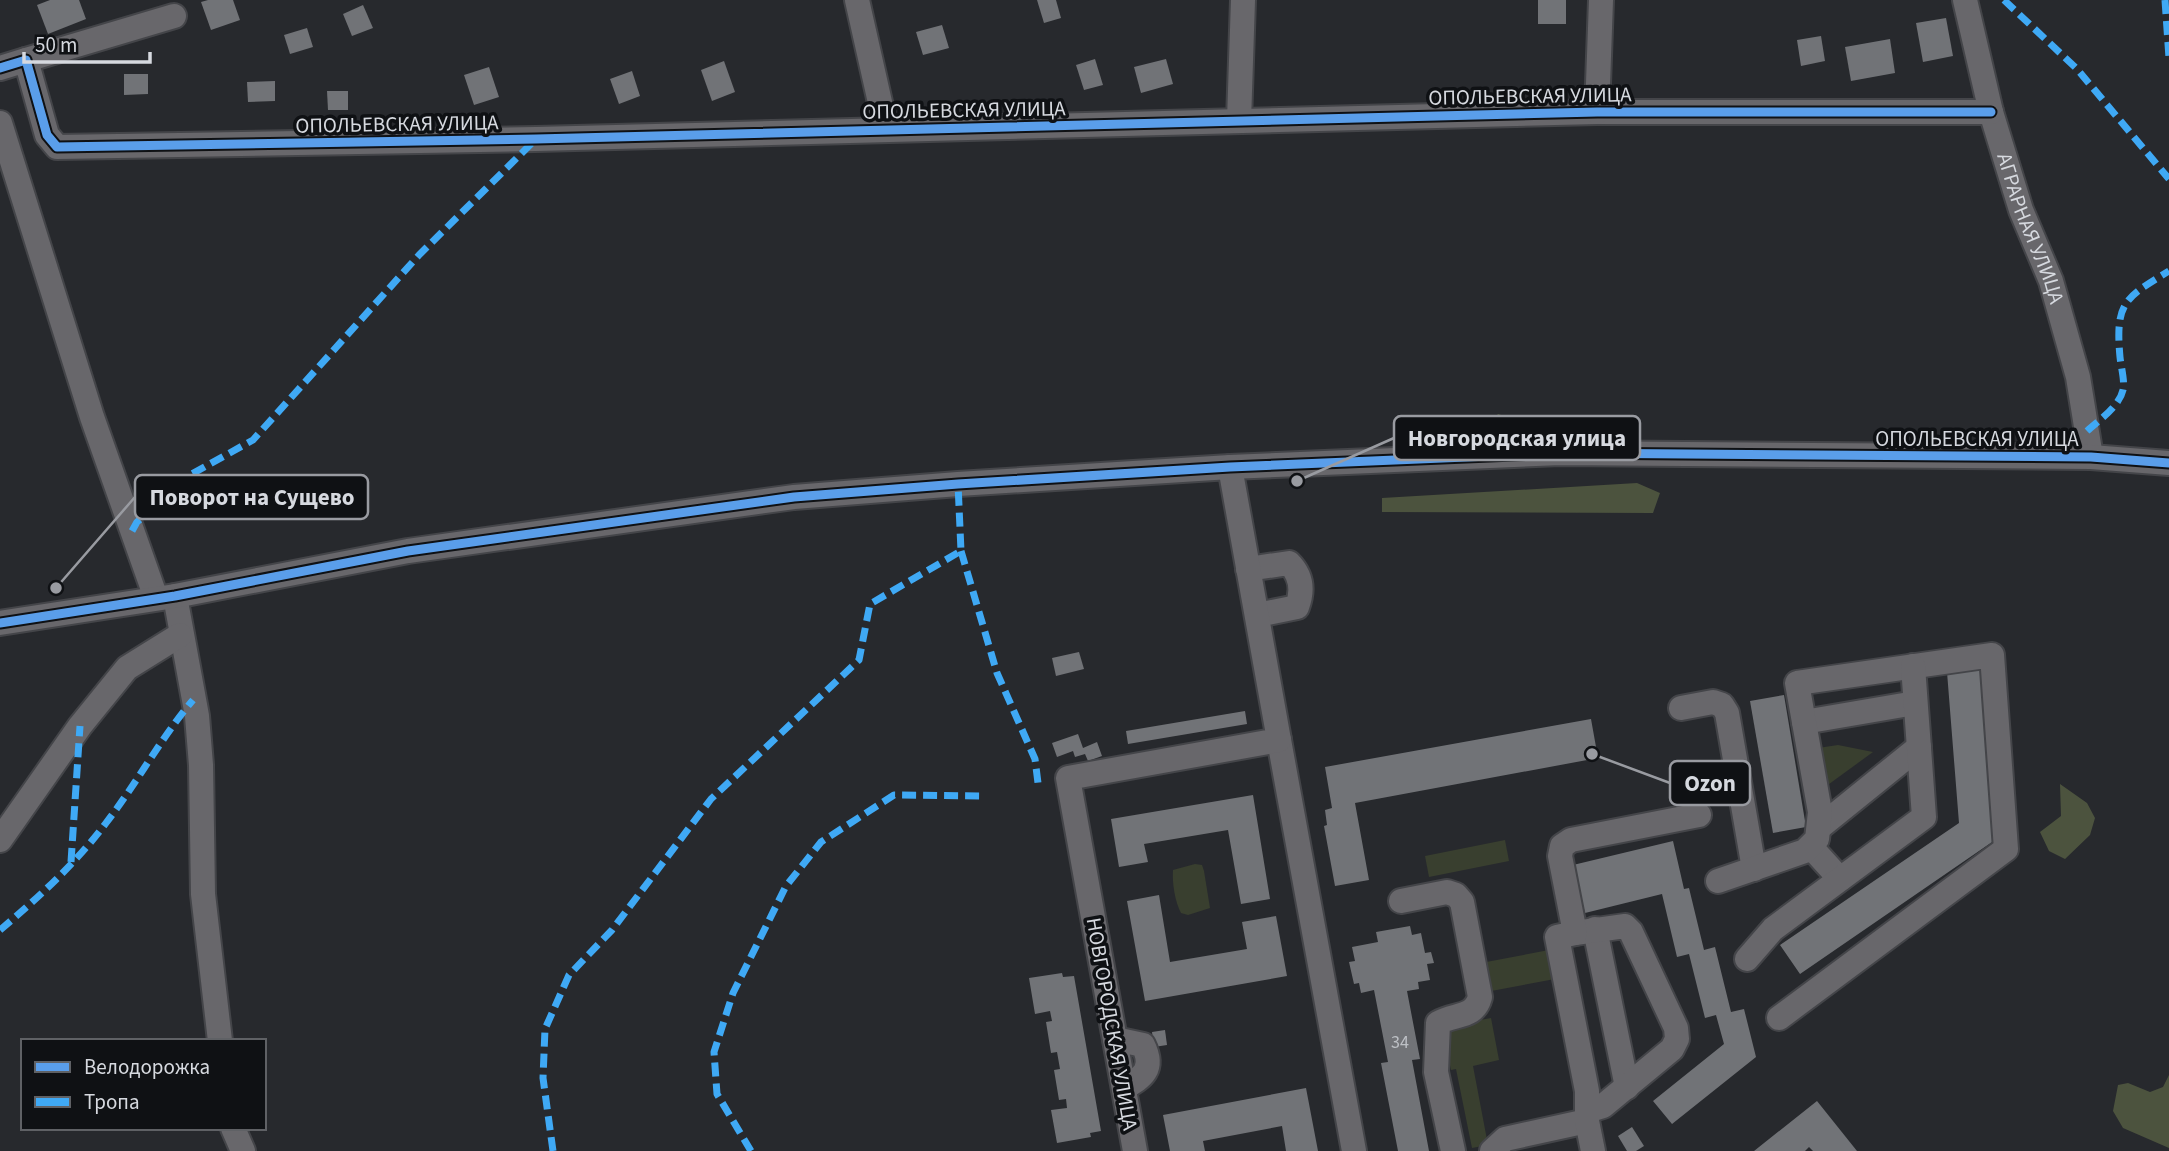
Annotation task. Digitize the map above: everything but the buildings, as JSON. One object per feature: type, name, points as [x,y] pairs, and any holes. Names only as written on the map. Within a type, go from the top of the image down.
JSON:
[{"type":"street","points":[[857,0],[886,129]]},
{"type":"street","points":[[1239,121],[1243,0]]},
{"type":"street","points":[[1597,112],[1601,0]]},
{"type":"street","name":"АГРАРНАЯ УЛИЦА","points":[[1965,0],[1991,112],[2021,210],[2054,293],[2078,377],[2091,457]]},
{"type":"street","points":[[0,68],[174,16]]},
{"type":"street","name":"ОПОЛЬЕВСКАЯ УЛИЦА","points":[[26,60],[47,135],[57,147],[536,139],[1597,112],[1991,112]]},
{"type":"street","points":[[0,123],[92,417],[180,635],[197,716],[201,765],[203,894],[220,1039]]},
{"type":"street","name":"ОПОЛЬЕВСКАЯ УЛИЦА","points":[[0,623],[165,597],[408,551],[794,497],[1230,467],[1560,453],[2091,457],[2169,463]]},
{"type":"street","points":[[1230,467],[1354,1151]]},
{"type":"street","points":[[1248,569],[1289,563],[1297,570],[1301,584],[1297,607],[1257,615]]},
{"type":"street","points":[[0,841],[80,726],[127,668],[180,635]]},
{"type":"street","points":[[1779,1018],[2006,849],[1992,655],[1797,683],[1804,722],[1816,837],[1840,879]]},
{"type":"street","points":[[1747,959],[1773,929],[1924,817],[1913,666]]},
{"type":"street","points":[[1681,708],[1713,702],[1722,705],[1727,713],[1754,869]]},
{"type":"street","points":[[1804,722],[1915,703]]},
{"type":"street","name":"НОВГОРОДСКАЯ УЛИЦА","points":[[1135,1151],[1068,778],[1279,740]]},
{"type":"street","points":[[1718,881],[1754,869],[1816,837],[1919,747]]},
{"type":"street","points":[[1627,1087],[1585,931],[1560,856],[1562,846],[1571,840],[1699,815]]},
{"type":"street","points":[[1401,901],[1447,892],[1456,895],[1462,902],[1480,998],[1471,1013],[1446,1018],[1438,1023],[1436,1031],[1439,1044],[1436,1072],[1453,1151]]},
{"type":"street","points":[[1492,1151],[1505,1139],[1587,1116],[1672,1049],[1677,1040],[1676,1028],[1631,932],[1625,926],[1557,937],[1587,1091],[1587,1116],[1594,1151]]},
{"type":"street","points":[[234,1130],[243,1151]]},
{"type":"green space","points":[[1498,414],[1542,428],[1611,430],[1616,442],[1602,445],[1493,441],[1486,428]]},
{"type":"green space","points":[[1637,483],[1660,493],[1653,513],[1382,512],[1382,498]]},
{"type":"green space","points":[[1838,745],[1873,752],[1825,787],[1818,748]]},
{"type":"green space","points":[[2060,784],[2087,803],[2095,818],[2090,835],[2065,859],[2049,851],[2040,832],[2061,816]]},
{"type":"green space","points":[[1505,840],[1509,861],[1429,877],[1425,856]]},
{"type":"green space","points":[[1195,864],[1202,865],[1210,908],[1188,915],[1181,913],[1177,903],[1173,870]]},
{"type":"green space","points":[[1549,950],[1555,979],[1486,992],[1481,963]]},
{"type":"green space","points":[[1491,1018],[1499,1060],[1473,1066],[1488,1145],[1472,1148],[1456,1069],[1451,1070],[1442,1027]]},
{"type":"green space","points":[[2169,1075],[2169,1148],[2123,1128],[2113,1111],[2118,1085],[2128,1083],[2150,1092],[2163,1087]]},
{"type":"marked path","points":[[2004,0],[2077,69],[2169,179]]},
{"type":"marked path","points":[[2165,0],[2169,58]]},
{"type":"marked path","points":[[132,531],[137,522],[190,475],[253,440],[419,255],[536,139]]},
{"type":"marked path","points":[[2087,431],[2113,408],[2123,390],[2119,324],[2126,304],[2142,288],[2169,271]]},
{"type":"marked path","points":[[553,1151],[543,1078],[545,1029],[569,975],[612,930],[711,799],[859,660],[870,604],[961,551],[958,484]]},
{"type":"marked path","points":[[961,551],[997,673],[1035,759],[1038,783]]},
{"type":"marked path","points":[[0,930],[56,880],[94,838],[193,700]]},
{"type":"marked path","points":[[71,862],[80,726]]},
{"type":"marked path","points":[[751,1151],[717,1094],[714,1052],[733,993],[786,886],[821,842],[894,795],[986,796]]},
{"type":"cycle path","points":[[0,68],[26,60],[47,135],[57,147],[536,139],[1597,112],[1991,112]]},
{"type":"cycle path","points":[[0,623],[175,596],[408,551],[794,497],[958,484],[1230,467],[1560,453],[2091,457],[2169,463]]},
{"type":"place","name":"Новгородская улица","points":[[1297,481]]},
{"type":"place","name":"Поворот на Сущево","points":[[56,588]]},
{"type":"place","name":"Ozon","points":[[1592,754]]}]
